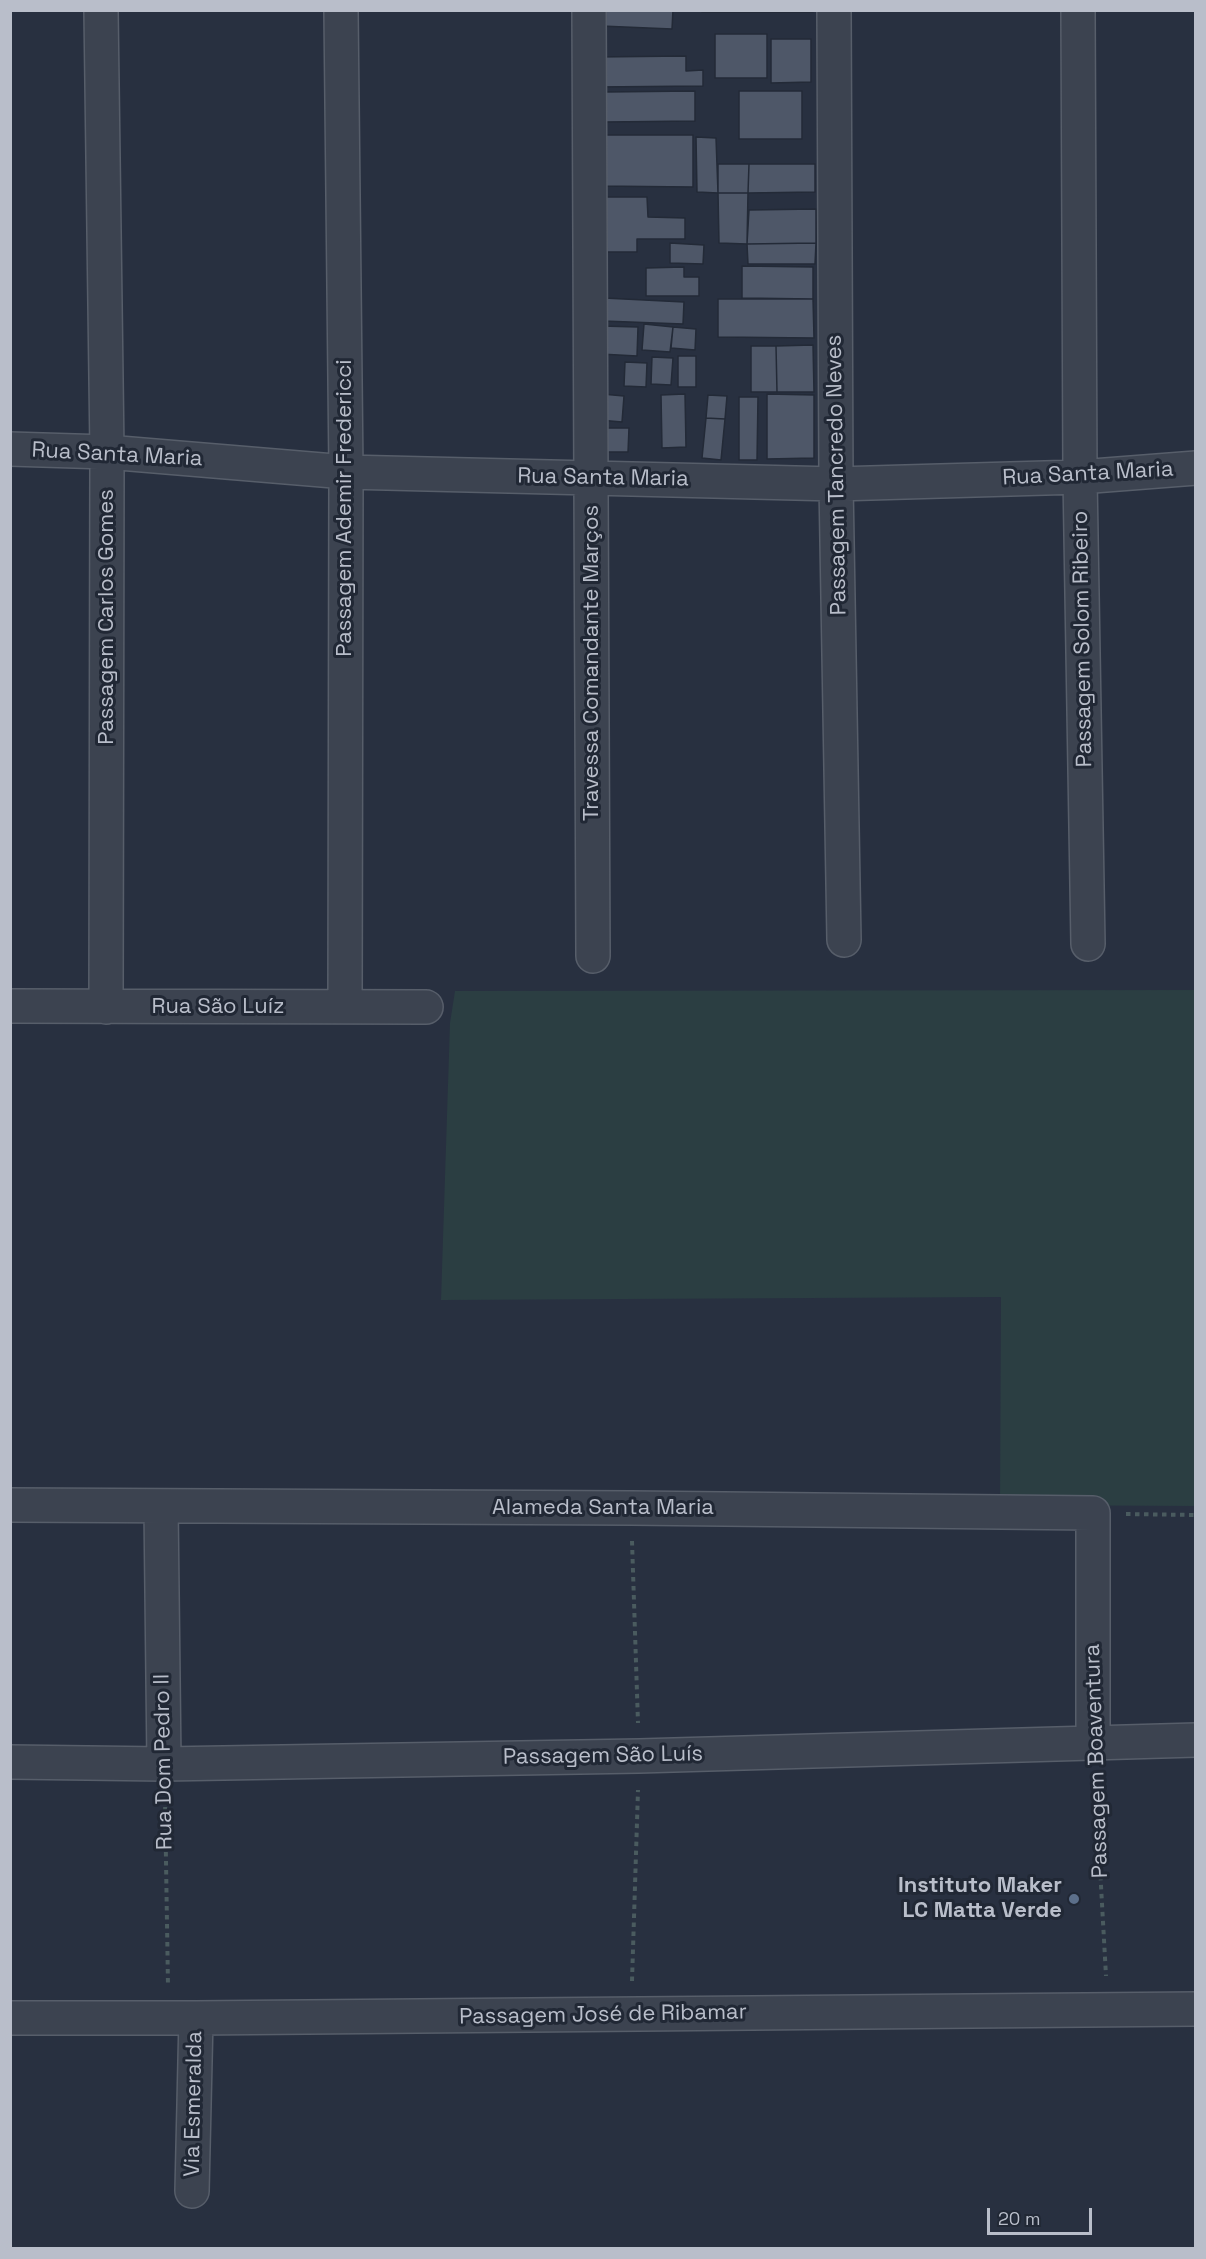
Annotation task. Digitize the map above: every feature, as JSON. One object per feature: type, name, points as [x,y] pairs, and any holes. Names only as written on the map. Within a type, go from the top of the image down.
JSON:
[{"type":"street","name":"Passagem Carlos Gomes","points":[[101,10],[107,452],[106,1007]]},
{"type":"street","name":"Passagem Ademir Fredericci","points":[[341,10],[346,472],[345,1006]]},
{"type":"street","name":"Travessa Comandante Marços","points":[[589,10],[593,956]]},
{"type":"street","name":"Passagem Tancredo Neves","points":[[834,10],[836,484],[844,940]]},
{"type":"street","name":"Passagem Solom Ribeiro","points":[[1078,10],[1080,477],[1088,944]]},
{"type":"street","name":"Rua Santa Maria","points":[[10,449],[107,452],[346,472],[836,484],[1080,477],[1196,468]]},
{"type":"street","name":"Rua São Luíz","points":[[10,1006],[426,1007]]},
{"type":"street","name":"Alameda Santa Maria","points":[[10,1505],[1093,1513]]},
{"type":"street","name":"Rua Dom Pedro II","points":[[161,1506],[164,1764]]},
{"type":"street","name":"Passagem Boaventura","points":[[1093,1513],[1093,1743]]},
{"type":"street","name":"Passagem São Luís","points":[[10,1762],[164,1764],[627,1756],[1196,1740]]},
{"type":"street","name":"Passagem José de Ribamar","points":[[10,2018],[1196,2009]]},
{"type":"street","name":"Via Esmeralda","points":[[182,2018],[192,2191]]},
{"type":"path","points":[[1093,1513],[1196,1515]]},
{"type":"path","name":"Passagem Boaventura","points":[[1093,1743],[1107,2009]]},
{"type":"path","name":"Rua Dom Pedro II","points":[[164,1764],[182,2018]]},
{"type":"green space","points":[[1195,990],[1195,1506],[1000,1505],[1001,1297],[441,1300],[450,1023],[455,991]]},
{"type":"building","points":[[602,10],[673,10],[672,29],[601,26]]},
{"type":"building","points":[[702,10],[813,10],[813,12],[702,12]]},
{"type":"building","points":[[715,34],[767,34],[767,78],[715,78]]},
{"type":"building","points":[[771,39],[811,39],[811,82],[771,83]]},
{"type":"building","points":[[686,56],[686,71],[703,70],[703,86],[595,87],[595,57]]},
{"type":"building","points":[[695,91],[695,121],[605,122],[605,92]]},
{"type":"building","points":[[739,91],[802,91],[802,139],[739,139]]},
{"type":"building","points":[[597,135],[693,135],[693,187],[597,186]]},
{"type":"building","points":[[696,137],[716,138],[718,193],[697,192]]},
{"type":"building","points":[[718,164],[749,164],[748,193],[718,193]]},
{"type":"building","points":[[749,164],[815,164],[815,192],[748,193]]},
{"type":"building","points":[[718,193],[748,193],[747,244],[719,243]]},
{"type":"building","points":[[604,197],[647,197],[648,217],[685,218],[685,239],[637,239],[637,252],[604,252]]},
{"type":"building","points":[[816,209],[816,243],[747,244],[749,210]]},
{"type":"building","points":[[670,243],[704,245],[703,264],[670,263]]},
{"type":"building","points":[[816,243],[815,264],[748,264],[747,244]]},
{"type":"building","points":[[742,266],[813,267],[813,299],[742,298]]},
{"type":"building","points":[[684,267],[684,277],[699,277],[699,296],[646,296],[646,268]]},
{"type":"building","points":[[604,298],[684,302],[683,324],[603,321]]},
{"type":"building","points":[[718,299],[813,299],[814,338],[718,337]]},
{"type":"building","points":[[644,324],[673,327],[670,352],[642,350]]},
{"type":"building","points":[[601,326],[638,327],[637,356],[600,354]]},
{"type":"building","points":[[673,327],[696,329],[695,350],[671,348]]},
{"type":"building","points":[[813,345],[814,392],[777,392],[776,346]]},
{"type":"building","points":[[751,346],[776,346],[777,392],[751,392]]},
{"type":"building","points":[[678,356],[696,356],[696,387],[678,387]]},
{"type":"building","points":[[652,357],[673,358],[671,385],[651,384]]},
{"type":"building","points":[[625,362],[647,363],[646,387],[624,386]]},
{"type":"building","points":[[602,394],[624,396],[622,422],[599,420]]},
{"type":"building","points":[[685,394],[686,447],[662,448],[661,395]]},
{"type":"building","points":[[767,394],[814,395],[814,458],[767,459]]},
{"type":"building","points":[[708,395],[727,396],[725,419],[706,418]]},
{"type":"building","points":[[739,397],[758,397],[757,460],[739,460]]},
{"type":"building","points":[[706,418],[725,419],[721,460],[702,458]]},
{"type":"building","points":[[605,428],[629,428],[628,452],[604,452]]},
{"type":"place","name":"Instituto Maker LC Matta Verde","points":[[1074,1899]]}]
